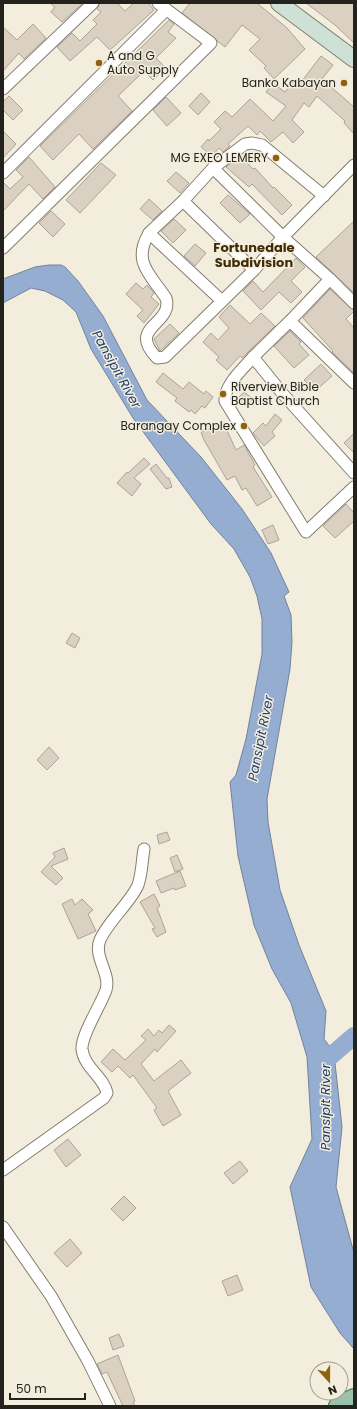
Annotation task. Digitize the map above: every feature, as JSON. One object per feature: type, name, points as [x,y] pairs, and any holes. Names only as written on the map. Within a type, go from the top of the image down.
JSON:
[{"type":"main road","points":[[279,3],[354,60]]},
{"type":"main road","points":[[338,1406],[354,1398]]},
{"type":"street","points":[[3,89],[93,3]]},
{"type":"street","points":[[3,173],[162,6],[210,43],[3,248]]},
{"type":"street","points":[[324,196],[262,145],[252,143],[245,144],[213,168],[183,201],[149,232],[144,242],[141,253],[144,266],[168,303],[167,309],[146,333],[145,342],[148,349],[156,358],[165,357],[254,270],[283,237],[324,196],[354,165]]},
{"type":"street","points":[[213,168],[283,237],[330,279],[354,304]]},
{"type":"street","points":[[183,201],[254,270]]},
{"type":"street","points":[[149,232],[222,301]]},
{"type":"street","points":[[330,279],[253,357],[232,382],[225,396],[225,401],[306,532],[354,487]]},
{"type":"street","points":[[290,321],[354,384]]},
{"type":"street","points":[[253,357],[282,393],[354,473]]},
{"type":"street","points":[[3,1170],[104,1098],[107,1093],[106,1086],[87,1064],[82,1049],[84,1038],[106,991],[108,981],[99,952],[100,941],[138,885],[144,849]]},
{"type":"street","points":[[3,1227],[51,1296],[88,1361],[110,1406]]},
{"type":"water","name":"Pansipit River","points":[[61,265],[65,267],[78,281],[103,316],[147,400],[201,457],[242,509],[271,553],[289,592],[284,596],[291,615],[292,642],[290,669],[267,799],[268,822],[280,890],[299,945],[326,1011],[324,1039],[331,1048],[344,1055],[335,1063],[342,1127],[336,1187],[354,1253],[354,1349],[340,1333],[311,1287],[290,1187],[312,1139],[307,1057],[291,1003],[272,969],[254,925],[238,856],[230,782],[236,775],[246,739],[262,654],[262,619],[257,596],[250,577],[234,549],[211,524],[133,418],[91,349],[76,312],[63,300],[45,291],[31,288],[3,303],[3,279],[35,267]]},
{"type":"building","points":[[50,3],[83,3],[62,22],[51,12],[55,7]]},
{"type":"building","points":[[100,3],[117,3],[125,11],[134,3],[148,3],[154,10],[110,50],[97,37],[70,61],[57,47],[72,33],[80,41],[97,24],[93,20],[101,12],[97,9]]},
{"type":"building","points":[[190,3],[257,3],[287,28],[305,49],[274,79],[264,68],[266,66],[249,50],[260,39],[242,25],[225,47],[182,13]]},
{"type":"building","points":[[306,3],[354,3],[354,43],[335,25]]},
{"type":"building","points":[[169,20],[174,24],[168,32],[176,38],[156,58],[166,68],[153,80],[144,71],[118,96],[132,111],[93,149],[79,134],[53,160],[40,146]]},
{"type":"building","points":[[33,24],[46,38],[24,59],[19,53],[3,71],[3,27],[17,40]]},
{"type":"building","points":[[321,56],[333,65],[322,79],[354,107],[354,134],[344,123],[345,121],[317,96],[309,107],[304,103],[292,120],[304,132],[293,143],[283,132],[271,142],[260,131],[257,135],[248,126],[228,144],[230,146],[223,152],[219,148],[212,156],[201,147],[208,139],[209,141],[221,129],[214,122],[225,111],[232,117],[250,99],[273,121],[286,106],[266,92],[273,83],[285,92],[293,82],[298,86]]},
{"type":"building","points":[[201,93],[210,102],[198,115],[189,106]]},
{"type":"building","points":[[9,96],[23,110],[13,120],[3,110],[3,102]]},
{"type":"building","points":[[166,97],[181,113],[167,126],[153,110]]},
{"type":"building","points":[[3,131],[16,144],[3,158]]},
{"type":"building","points":[[240,156],[253,169],[255,168],[273,188],[274,187],[292,205],[282,215],[252,184],[249,187],[226,167]]},
{"type":"building","points":[[29,157],[55,187],[43,199],[29,184],[3,211],[3,182],[10,189],[23,177],[16,170]]},
{"type":"building","points":[[101,163],[116,175],[80,213],[66,200]]},
{"type":"building","points":[[176,172],[189,183],[180,193],[167,181]]},
{"type":"building","points":[[228,195],[250,214],[240,223],[220,203]]},
{"type":"building","points":[[149,199],[162,211],[153,220],[140,209]]},
{"type":"building","points":[[51,211],[65,224],[53,237],[39,223]]},
{"type":"building","points":[[174,219],[186,230],[173,243],[161,231]]},
{"type":"building","points":[[354,221],[354,293],[316,257]]},
{"type":"building","points":[[195,244],[206,253],[195,266],[184,256]]},
{"type":"building","points":[[296,258],[305,267],[291,281],[302,292],[291,303],[279,292],[261,310],[243,291],[253,281],[263,292]]},
{"type":"building","points":[[136,283],[143,289],[147,285],[154,293],[151,297],[159,304],[144,323],[137,316],[143,310],[126,294]]},
{"type":"building","points":[[330,289],[354,311],[346,319],[354,328],[354,373],[332,352],[333,351],[303,318]]},
{"type":"building","points":[[230,305],[250,324],[261,313],[275,326],[242,358],[240,356],[227,370],[216,360],[219,357],[203,342],[211,333],[218,340],[229,328],[219,317]]},
{"type":"building","points":[[170,324],[179,333],[160,351],[154,339]]},
{"type":"building","points":[[290,331],[301,342],[299,344],[309,355],[294,368],[274,346]]},
{"type":"building","points":[[321,364],[332,376],[315,391],[304,380]]},
{"type":"building","points":[[163,373],[183,389],[189,382],[204,394],[206,391],[213,397],[205,408],[202,406],[195,414],[191,410],[189,412],[175,401],[177,398],[156,382]]},
{"type":"building","points":[[244,392],[255,400],[248,408],[237,399]]},
{"type":"building","points":[[275,414],[282,420],[272,432],[275,436],[264,446],[253,433],[263,423],[266,426]]},
{"type":"building","points":[[223,422],[236,450],[244,445],[255,465],[253,467],[272,497],[257,506],[246,488],[242,490],[235,476],[227,480],[204,440],[201,432]]},
{"type":"building","points":[[354,433],[354,453],[344,443]]},
{"type":"building","points":[[144,458],[150,464],[134,478],[141,484],[132,496],[117,483],[127,472],[128,473]]},
{"type":"building","points":[[156,464],[167,478],[169,478],[172,487],[166,489],[150,469]]},
{"type":"building","points":[[346,504],[354,513],[354,521],[335,538],[323,526]]},
{"type":"building","points":[[273,525],[279,540],[268,544],[262,530]]},
{"type":"building","points":[[72,633],[80,638],[75,648],[66,643]]},
{"type":"building","points":[[49,747],[59,758],[47,770],[37,760]]},
{"type":"building","points":[[167,832],[170,840],[159,844],[157,835]]},
{"type":"building","points":[[64,848],[68,859],[51,866],[63,878],[56,885],[41,872],[55,857],[53,853]]},
{"type":"building","points":[[177,855],[183,869],[175,872],[170,858]]},
{"type":"building","points":[[180,871],[186,886],[175,890],[174,888],[161,893],[156,881]]},
{"type":"building","points":[[154,894],[160,906],[157,908],[166,932],[157,937],[152,929],[155,928],[140,902]]},
{"type":"building","points":[[72,899],[75,905],[82,899],[93,910],[88,914],[96,931],[78,939],[62,904]]},
{"type":"building","points":[[169,1025],[176,1031],[157,1052],[155,1049],[141,1064],[154,1081],[181,1060],[191,1073],[168,1091],[181,1115],[163,1126],[154,1110],[157,1108],[133,1075],[130,1078],[118,1066],[112,1072],[101,1062],[113,1049],[125,1060],[146,1040],[141,1036],[148,1029],[154,1036],[159,1030],[162,1033]]},
{"type":"building","points":[[68,1139],[81,1155],[66,1167],[54,1150]]},
{"type":"building","points":[[240,1161],[248,1171],[233,1184],[224,1173]]},
{"type":"building","points":[[124,1196],[136,1208],[123,1221],[111,1209]]},
{"type":"building","points":[[70,1239],[82,1253],[67,1267],[54,1253]]},
{"type":"building","points":[[237,1275],[243,1290],[228,1296],[222,1281]]},
{"type":"building","points":[[119,1334],[124,1346],[113,1350],[109,1338]]},
{"type":"building","points":[[118,1355],[135,1401],[133,1402],[135,1406],[123,1406],[107,1372],[102,1374],[97,1364]]},
{"type":"waterway","name":"Pansipit River","points":[[326,1060],[354,1036]]},
{"type":"place","name":"A and G Auto Supply","points":[[99,63]]},
{"type":"place","name":"Banko Kabayan","points":[[344,83]]},
{"type":"place","name":"MG EXEO LEMERY","points":[[276,158]]},
{"type":"place","name":"Riverview Bible Baptist Church","points":[[223,394]]},
{"type":"place","name":"Barangay Complex","points":[[244,426]]},
{"type":"district","name":"Fortunedale Subdivision","points":[[254,254]]}]
